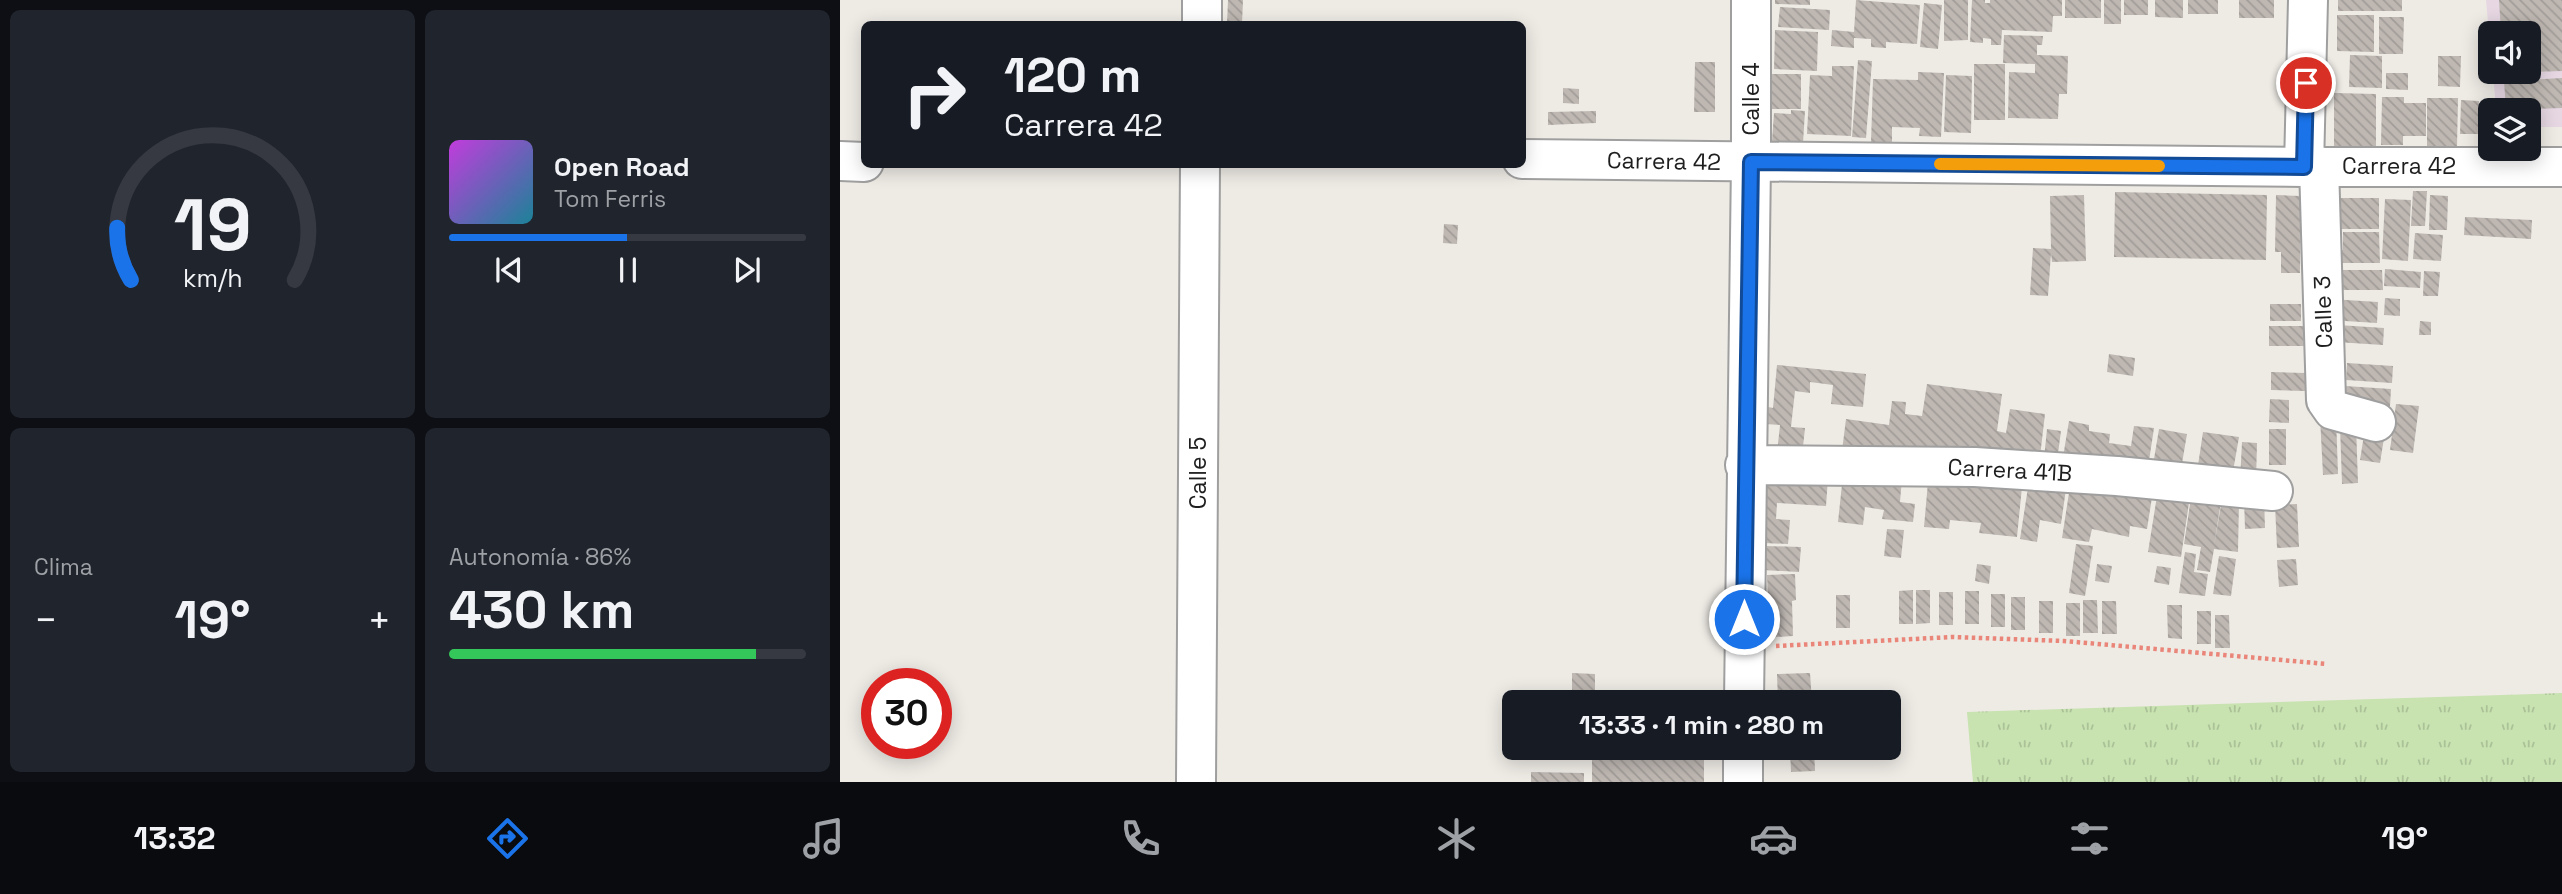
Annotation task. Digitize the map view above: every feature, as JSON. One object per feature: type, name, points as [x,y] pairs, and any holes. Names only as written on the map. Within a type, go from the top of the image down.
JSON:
[{"type":"street","points":[[1202,0],[1202,21]]},
{"type":"street","name":"Calle 4","points":[[1744,690],[1751,0]]},
{"type":"street","name":"Calle 3","points":[[2308,0],[2311,167],[2326,400],[2333,410],[2376,422]]},
{"type":"street","name":"Carrera 42","points":[[1526,159],[2562,167]]},
{"type":"street","points":[[840,161],[861,162]]},
{"type":"street","name":"Calle 5","points":[[1196,782],[1200,168]]},
{"type":"street","name":"Carrera 41B","points":[[1745,465],[1975,467],[2117,476],[2273,491]]},
{"type":"street","points":[[1743,760],[1743,782]]},
{"type":"path","points":[[1744,645],[1788,647],[1953,636],[2064,641],[2327,664]]},
{"type":"shaded area","points":[[2486,0],[2562,0],[2562,127],[2541,127],[2541,98],[2495,98],[2494,84],[2541,84],[2541,21],[2488,21]]},
{"type":"green space","points":[[2562,693],[2562,782],[1973,782],[1967,712]]},
{"type":"building","points":[[1228,0],[1243,0],[1242,21],[1227,21]]},
{"type":"building","points":[[1775,0],[1810,0],[1810,5],[1775,4]]},
{"type":"building","points":[[1856,0],[1920,5],[1917,44],[1886,42],[1886,48],[1871,47],[1871,39],[1854,38],[1854,48],[1831,46],[1832,30],[1854,32]]},
{"type":"building","points":[[1944,0],[1968,0],[1968,40],[1944,41]]},
{"type":"building","points":[[1972,0],[1985,0],[1985,3],[1990,3],[1990,0],[2062,0],[2062,16],[2053,16],[2052,32],[2002,30],[2001,45],[1991,45],[1991,39],[1983,38],[1983,43],[1970,42]]},
{"type":"building","points":[[2065,0],[2101,0],[2101,18],[2065,18]]},
{"type":"building","points":[[2104,0],[2121,0],[2121,24],[2104,24]]},
{"type":"building","points":[[2124,0],[2148,0],[2148,15],[2124,15]]},
{"type":"building","points":[[2155,0],[2183,0],[2183,18],[2155,17]]},
{"type":"building","points":[[2188,0],[2218,0],[2218,14],[2188,14]]},
{"type":"building","points":[[2239,0],[2274,0],[2274,18],[2239,18]]},
{"type":"building","points":[[2338,0],[2402,0],[2402,11],[2338,11]]},
{"type":"building","points":[[2499,0],[2562,0],[2562,71],[2541,72],[2541,21],[2500,21]]},
{"type":"building","points":[[1924,3],[1942,5],[1938,49],[1920,47]]},
{"type":"building","points":[[1780,7],[1830,10],[1829,30],[1778,27]]},
{"type":"building","points":[[2337,15],[2374,15],[2374,52],[2337,51]]},
{"type":"building","points":[[2379,17],[2404,17],[2403,54],[2379,54]]},
{"type":"building","points":[[1775,30],[1818,32],[1817,71],[1774,69]]},
{"type":"building","points":[[2004,35],[2043,36],[2042,45],[2037,45],[2037,55],[2068,56],[2067,94],[2059,94],[2058,119],[2008,118],[2009,72],[2035,73],[2035,64],[2003,63]]},
{"type":"building","points":[[2350,55],[2382,56],[2382,88],[2349,87]]},
{"type":"building","points":[[2438,56],[2461,56],[2460,87],[2438,86]]},
{"type":"building","points":[[1858,60],[1872,61],[1866,138],[1852,137]]},
{"type":"building","points":[[1695,62],[1715,62],[1715,112],[1694,112]]},
{"type":"building","points":[[1974,64],[2005,64],[2005,120],[1974,120]]},
{"type":"building","points":[[1832,66],[1854,66],[1851,136],[1807,134],[1810,75],[1832,76]]},
{"type":"building","points":[[1918,72],[1944,73],[1941,137],[1919,136],[1920,128],[1892,127],[1892,144],[1871,143],[1873,79],[1918,80]]},
{"type":"building","points":[[2386,73],[2408,73],[2408,90],[2386,89]]},
{"type":"building","points":[[1771,74],[1801,74],[1801,109],[1771,109]]},
{"type":"building","points":[[1946,75],[1972,76],[1971,133],[1944,132]]},
{"type":"building","points":[[2562,78],[2562,108],[2541,109],[2541,98],[2505,98],[2504,84],[2541,84],[2541,79]]},
{"type":"building","points":[[1563,88],[1579,89],[1579,104],[1563,103]]},
{"type":"building","points":[[2334,93],[2376,94],[2376,148],[2334,147]]},
{"type":"building","points":[[2382,97],[2404,97],[2404,103],[2426,103],[2426,136],[2403,136],[2403,145],[2381,145]]},
{"type":"building","points":[[2427,98],[2458,98],[2457,147],[2427,147]]},
{"type":"building","points":[[2461,100],[2478,101],[2478,134],[2460,134]]},
{"type":"building","points":[[1791,110],[1805,111],[1803,143],[1772,141],[1774,113],[1791,114]]},
{"type":"building","points":[[1596,111],[1596,123],[1548,125],[1548,112]]},
{"type":"building","points":[[2413,191],[2427,191],[2425,226],[2411,226]]},
{"type":"building","points":[[2115,192],[2267,195],[2266,260],[2114,257]]},
{"type":"building","points":[[2084,195],[2086,261],[2052,262],[2051,253],[2048,296],[2030,295],[2033,248],[2051,249],[2050,196]]},
{"type":"building","points":[[2276,195],[2301,196],[2300,273],[2281,273],[2281,252],[2275,252]]},
{"type":"building","points":[[2430,195],[2448,196],[2447,230],[2429,230]]},
{"type":"building","points":[[2336,198],[2379,198],[2379,229],[2336,229]]},
{"type":"building","points":[[2385,199],[2411,200],[2408,261],[2382,259]]},
{"type":"building","points":[[2465,217],[2532,220],[2531,239],[2464,235]]},
{"type":"building","points":[[1444,224],[1458,225],[1457,244],[1443,243]]},
{"type":"building","points":[[2343,232],[2379,232],[2380,263],[2330,263],[2330,251],[2343,250]]},
{"type":"building","points":[[2415,233],[2443,235],[2441,261],[2413,259]]},
{"type":"building","points":[[2385,269],[2421,272],[2420,288],[2384,286]]},
{"type":"building","points":[[2333,270],[2382,270],[2383,290],[2333,290]]},
{"type":"building","points":[[2424,271],[2440,272],[2438,296],[2423,296]]},
{"type":"building","points":[[2385,298],[2400,299],[2400,316],[2384,315]]},
{"type":"building","points":[[2330,299],[2378,302],[2377,323],[2329,320]]},
{"type":"building","points":[[2270,304],[2301,304],[2301,321],[2270,321]]},
{"type":"building","points":[[2420,321],[2431,322],[2431,335],[2419,335]]},
{"type":"building","points":[[2338,325],[2384,328],[2383,345],[2336,342]]},
{"type":"building","points":[[2269,326],[2303,326],[2304,346],[2269,346]]},
{"type":"building","points":[[2109,354],[2135,358],[2133,376],[2107,372]]},
{"type":"building","points":[[2347,363],[2393,366],[2392,383],[2346,380]]},
{"type":"building","points":[[1777,365],[1866,374],[1863,407],[1831,404],[1833,385],[1810,382],[1810,393],[1795,391],[1791,427],[1805,428],[1802,456],[1777,453],[1780,425],[1766,424],[1768,407],[1773,408]]},
{"type":"building","points":[[2271,372],[2305,373],[2305,391],[2271,390]]},
{"type":"building","points":[[1927,384],[2002,394],[1997,431],[2006,433],[2010,409],[2045,414],[2039,465],[1841,459],[1846,419],[1889,425],[1892,401],[1906,402],[1905,414],[1922,416]]},
{"type":"building","points":[[2345,386],[2391,389],[2390,406],[2344,403]]},
{"type":"building","points":[[2270,399],[2289,400],[2289,423],[2269,422]]},
{"type":"building","points":[[2396,404],[2419,406],[2413,453],[2390,450]]},
{"type":"building","points":[[2336,416],[2338,474],[2323,475],[2320,417]]},
{"type":"building","points":[[2069,421],[2089,425],[2089,431],[2110,434],[2109,443],[2131,446],[2134,426],[2154,428],[2147,474],[2062,463]]},
{"type":"building","points":[[2356,425],[2358,483],[2342,484],[2340,426]]},
{"type":"building","points":[[2047,429],[2061,431],[2057,461],[2044,459]]},
{"type":"building","points":[[2159,429],[2187,434],[2180,475],[2152,471]]},
{"type":"building","points":[[2269,429],[2286,429],[2286,465],[2269,465]]},
{"type":"building","points":[[2203,432],[2239,437],[2232,477],[2197,472]]},
{"type":"building","points":[[2364,435],[2384,438],[2380,463],[2360,460]]},
{"type":"building","points":[[2242,442],[2257,443],[2256,481],[2240,481]]},
{"type":"building","points":[[1762,474],[1828,478],[1826,506],[1777,503],[1776,519],[1790,520],[1788,544],[1763,543]]},
{"type":"building","points":[[1843,475],[1902,478],[1900,502],[1915,504],[1913,522],[1882,519],[1884,510],[1865,507],[1863,525],[1838,522]]},
{"type":"building","points":[[2071,480],[2097,493],[2116,496],[2117,489],[2153,491],[2147,529],[2130,526],[2129,537],[2092,529],[2089,542],[2062,538]]},
{"type":"building","points":[[2029,481],[2066,489],[2061,524],[2040,520],[2037,542],[2020,539]]},
{"type":"building","points":[[1928,482],[2022,487],[2017,537],[1979,533],[1981,523],[1950,520],[1949,529],[1924,527]]},
{"type":"building","points":[[2192,491],[2221,501],[2214,546],[2222,499],[2239,502],[2238,552],[2214,549],[2210,572],[2197,570],[2201,547],[2184,544]]},
{"type":"building","points":[[2157,496],[2190,496],[2181,557],[2148,552]]},
{"type":"building","points":[[2244,498],[2264,498],[2265,528],[2245,529]]},
{"type":"building","points":[[2297,504],[2299,547],[2277,548],[2275,505]]},
{"type":"building","points":[[1887,529],[1904,530],[1901,558],[1884,556]]},
{"type":"building","points":[[2076,544],[2093,546],[2085,596],[2069,593]]},
{"type":"building","points":[[1765,546],[1801,547],[1799,572],[1763,570]]},
{"type":"building","points":[[2185,552],[2196,554],[2194,572],[2208,574],[2205,596],[2179,593]]},
{"type":"building","points":[[2219,556],[2236,559],[2231,596],[2213,594]]},
{"type":"building","points":[[2296,559],[2298,585],[2279,587],[2277,560]]},
{"type":"building","points":[[1977,564],[1991,566],[1989,584],[1975,581]]},
{"type":"building","points":[[2097,564],[2112,566],[2109,583],[2095,581]]},
{"type":"building","points":[[2157,566],[2171,568],[2169,585],[2154,582]]},
{"type":"building","points":[[1795,574],[1796,600],[1792,601],[1793,636],[1776,637],[1774,601],[1768,601],[1767,575]]},
{"type":"building","points":[[1913,590],[1913,624],[1899,624],[1899,591]]},
{"type":"building","points":[[1916,590],[1930,590],[1930,623],[1916,624]]},
{"type":"building","points":[[1965,591],[1979,591],[1979,624],[1965,624]]},
{"type":"building","points":[[1939,592],[1953,592],[1953,625],[1939,625]]},
{"type":"building","points":[[1991,594],[2005,594],[2005,627],[1991,627]]},
{"type":"building","points":[[1836,595],[1850,595],[1850,628],[1836,628]]},
{"type":"building","points":[[2011,597],[2025,597],[2025,630],[2011,630]]},
{"type":"building","points":[[2083,600],[2097,600],[2098,633],[2083,633]]},
{"type":"building","points":[[2039,601],[2053,601],[2053,633],[2039,633]]},
{"type":"building","points":[[2102,601],[2116,601],[2117,634],[2102,634]]},
{"type":"building","points":[[2066,603],[2080,603],[2080,636],[2066,636]]},
{"type":"building","points":[[2167,605],[2182,605],[2182,639],[2168,638]]},
{"type":"building","points":[[2197,611],[2211,611],[2211,644],[2197,644]]},
{"type":"building","points":[[2215,615],[2229,615],[2230,648],[2215,648]]},
{"type":"building","points":[[1572,673],[1595,674],[1595,690],[1572,690]]},
{"type":"building","points":[[1810,673],[1811,690],[1778,690],[1777,674]]},
{"type":"building","points":[[1592,760],[1704,760],[1704,782],[1592,782]]},
{"type":"building","points":[[1790,760],[1815,760],[1815,771],[1791,772]]},
{"type":"building","points":[[1531,772],[1584,773],[1584,782],[1531,782]]},
{"type":"slow traffic","points":[[1940,164],[2159,166]]},
{"type":"route","points":[[1744,619],[1751,162],[2304,167],[2306,83]]}]
